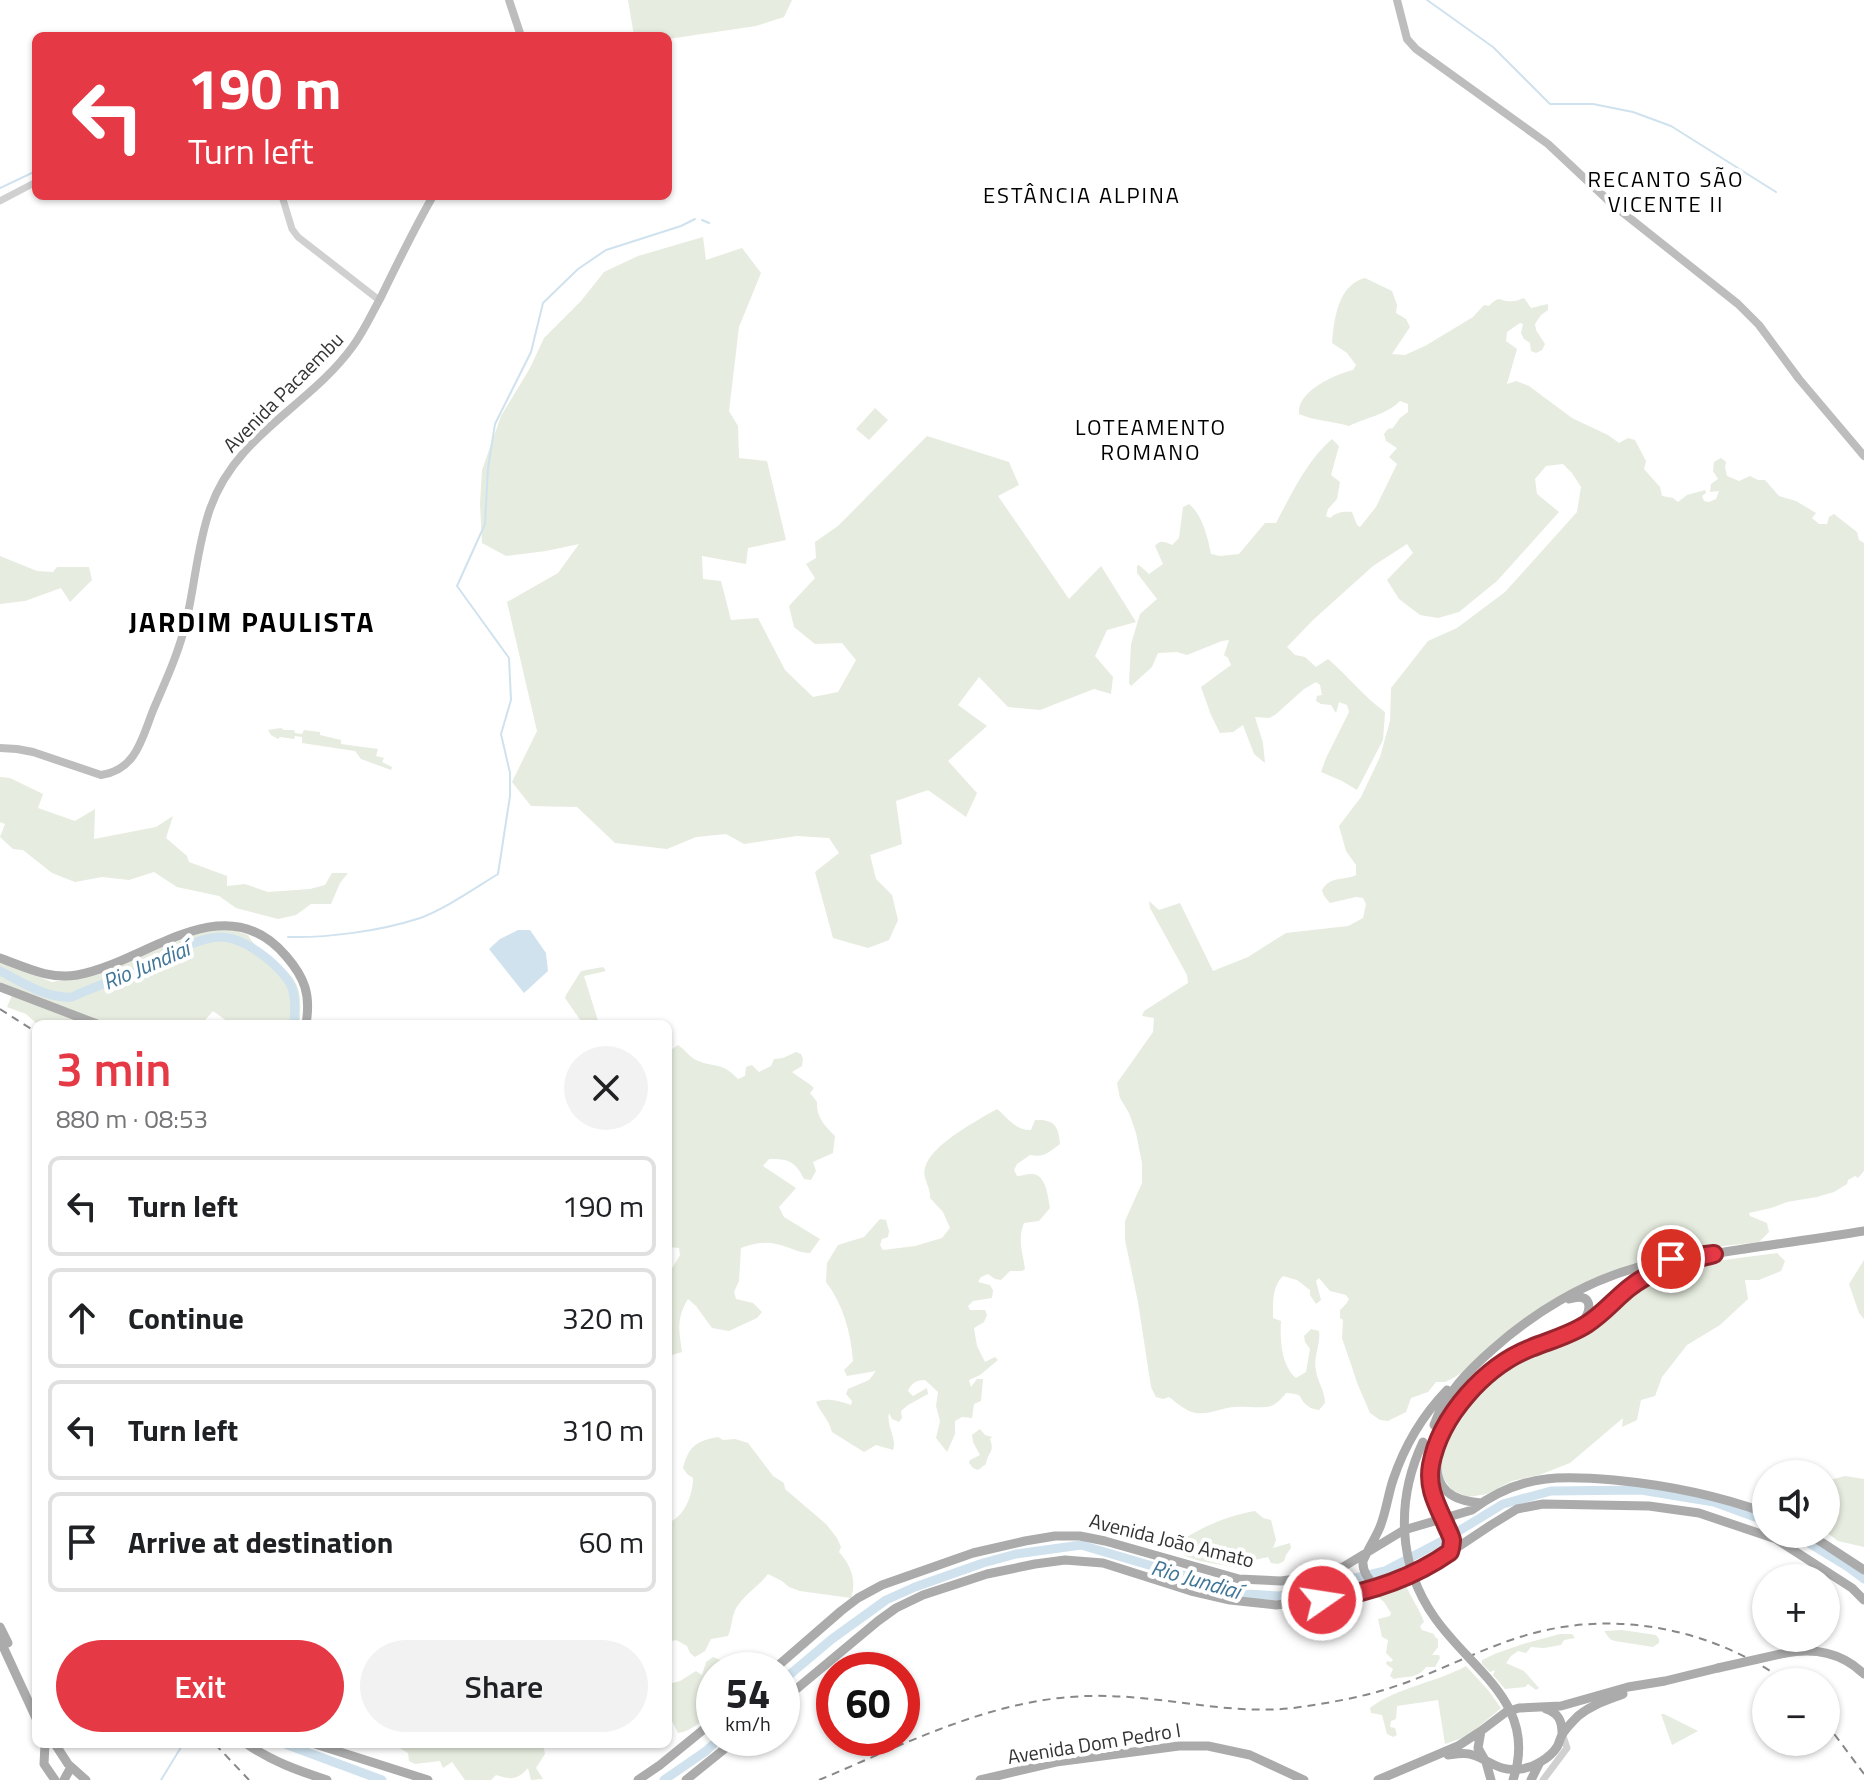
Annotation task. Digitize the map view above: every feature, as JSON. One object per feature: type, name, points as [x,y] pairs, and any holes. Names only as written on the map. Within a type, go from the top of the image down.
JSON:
[{"type":"main road","points":[[509,0],[520,32]]},
{"type":"main road","points":[[1397,0],[1407,39],[1416,49],[1548,144],[1612,204],[1738,304],[1759,325],[1799,379],[1864,456]]},
{"type":"main road","name":"Avenida Pacaembu","points":[[0,748],[33,752],[101,775],[112,773],[131,761],[179,647],[201,539],[224,477],[264,431],[341,361],[367,325],[431,200]]},
{"type":"main road","points":[[0,958],[42,973],[74,976],[193,930],[211,925],[239,927],[275,944],[300,974],[306,987],[306,1020]]},
{"type":"main road","points":[[0,987],[87,1020]]},
{"type":"main road","points":[[1373,1584],[1362,1565],[1379,1530],[1392,1481],[1410,1442],[1439,1399],[1498,1344],[1526,1323],[1592,1284],[1634,1268],[1671,1259],[1864,1231]]},
{"type":"main road","points":[[1513,1780],[1518,1739],[1508,1705],[1487,1675],[1434,1617],[1422,1598],[1407,1555],[1403,1522],[1410,1473],[1434,1425],[1476,1380],[1501,1362],[1578,1329],[1650,1274],[1714,1254]]},
{"type":"main road","points":[[1557,1302],[1575,1297],[1587,1301],[1590,1312],[1578,1329]]},
{"type":"main road","points":[[1450,1552],[1452,1540],[1431,1493],[1431,1462],[1459,1405],[1476,1385],[1516,1355]]},
{"type":"main road","points":[[1434,1425],[1443,1404],[1471,1369]]},
{"type":"main road","points":[[1439,1442],[1437,1477],[1445,1491],[1457,1499],[1481,1503]]},
{"type":"main road","name":"Avenida João Amato","points":[[794,1652],[858,1598],[882,1585],[973,1553],[1055,1536],[1080,1536],[1105,1541],[1239,1579],[1281,1581],[1311,1577],[1343,1567],[1404,1530],[1444,1521],[1519,1485],[1546,1479],[1585,1477],[1648,1483],[1703,1493],[1752,1509]]},
{"type":"main road","name":"Avenida João Amato","points":[[800,1686],[896,1608],[923,1595],[987,1574],[1065,1560],[1103,1563],[1230,1600],[1276,1605],[1339,1598],[1428,1567],[1517,1509],[1543,1504],[1649,1506],[1699,1513],[1776,1539],[1852,1588],[1864,1600]]},
{"type":"main road","points":[[1830,1548],[1864,1570]]},
{"type":"main road","points":[[0,1627],[32,1695]]},
{"type":"main road","points":[[0,1640],[32,1709]]},
{"type":"main road","points":[[1390,1780],[1458,1746],[1506,1712],[1519,1708],[1561,1706],[1628,1687],[1801,1651],[1828,1653],[1856,1666],[1864,1674]]},
{"type":"main road","points":[[1562,1733],[1586,1710],[1644,1685]]},
{"type":"main road","points":[[1378,1780],[1424,1762],[1461,1753],[1507,1769],[1522,1769],[1540,1762],[1558,1747],[1562,1733],[1558,1716],[1542,1707]]},
{"type":"main road","points":[[1481,1731],[1478,1748],[1491,1780]]},
{"type":"main road","points":[[638,1780],[696,1736]]},
{"type":"main road","name":"Avenida Dom Pedro I","points":[[980,1780],[1012,1777],[1056,1762],[1179,1746],[1208,1746],[1250,1755],[1304,1780]]},
{"type":"main road","points":[[57,1748],[86,1780]]},
{"type":"main road","points":[[254,1748],[273,1760],[327,1780]]},
{"type":"main road","points":[[328,1748],[428,1780]]},
{"type":"main road","name":"Avenida Dom Pedro I","points":[[995,1780],[1148,1753],[1197,1749],[1221,1751],[1249,1759],[1295,1780]]},
{"type":"main road","points":[[44,1754],[55,1780]]},
{"type":"main road","points":[[686,1780],[716,1756]]},
{"type":"main road","points":[[1531,1780],[1540,1762]]},
{"type":"main road","points":[[64,1780],[71,1767]]},
{"type":"street","points":[[0,201],[32,184]]},
{"type":"street","points":[[283,200],[292,229],[298,237],[379,300]]},
{"type":"street","points":[[1543,1780],[1567,1748],[1562,1733]]},
{"type":"shaded area","points":[[628,0],[792,0],[784,17],[756,26],[672,38],[672,32],[633,32]]},
{"type":"shaded area","points":[[703,237],[706,260],[742,248],[761,273],[739,327],[729,411],[738,426],[739,458],[767,461],[786,540],[748,548],[746,564],[702,556],[703,579],[721,581],[731,620],[758,618],[785,670],[813,697],[838,692],[856,660],[842,643],[815,644],[794,627],[789,606],[815,578],[806,564],[816,558],[815,542],[838,526],[927,436],[1009,462],[1019,485],[998,496],[1069,599],[1101,566],[1136,622],[1107,630],[1095,656],[1113,677],[1111,694],[1094,689],[1040,710],[1008,707],[979,677],[958,705],[987,726],[948,761],[977,793],[966,817],[928,790],[896,801],[902,844],[870,855],[876,879],[892,895],[898,920],[889,940],[868,948],[833,938],[815,872],[839,853],[829,838],[797,836],[744,844],[726,834],[696,837],[667,849],[615,843],[577,807],[531,806],[512,782],[537,731],[507,602],[558,573],[579,544],[506,556],[482,543],[482,470],[501,416],[544,338],[581,301],[604,272],[638,256]]},
{"type":"shaded area","points":[[1365,278],[1392,291],[1397,305],[1396,313],[1406,319],[1410,327],[1392,354],[1405,355],[1425,346],[1473,317],[1484,305],[1489,306],[1498,299],[1514,301],[1524,298],[1531,308],[1548,304],[1548,310],[1535,324],[1545,344],[1542,350],[1536,353],[1531,351],[1530,343],[1521,333],[1523,324],[1507,332],[1506,341],[1517,349],[1507,384],[1516,381],[1529,386],[1572,418],[1619,443],[1628,438],[1635,440],[1646,461],[1644,469],[1660,487],[1662,496],[1678,502],[1687,495],[1705,490],[1702,496],[1704,501],[1716,499],[1719,491],[1710,492],[1711,484],[1718,479],[1713,471],[1714,462],[1721,458],[1726,462],[1727,476],[1739,481],[1750,476],[1765,480],[1779,496],[1796,501],[1816,513],[1812,518],[1819,524],[1827,524],[1834,514],[1857,532],[1859,540],[1864,543],[1864,1171],[1834,1192],[1749,1213],[1767,1223],[1769,1232],[1759,1242],[1706,1248],[1691,1245],[1658,1260],[1598,1278],[1455,1377],[1436,1382],[1428,1392],[1411,1398],[1406,1412],[1388,1421],[1370,1413],[1342,1338],[1340,1310],[1349,1299],[1346,1295],[1330,1291],[1319,1278],[1316,1281],[1321,1300],[1316,1304],[1310,1290],[1297,1280],[1283,1276],[1275,1290],[1273,1318],[1281,1321],[1284,1359],[1296,1378],[1306,1372],[1310,1349],[1304,1336],[1311,1329],[1319,1331],[1315,1366],[1325,1403],[1319,1410],[1313,1409],[1299,1395],[1286,1393],[1271,1406],[1234,1407],[1196,1413],[1169,1397],[1156,1397],[1151,1387],[1125,1240],[1125,1221],[1142,1183],[1142,1163],[1136,1133],[1120,1098],[1117,1083],[1153,1032],[1154,1018],[1142,1016],[1144,1011],[1188,983],[1187,975],[1149,901],[1159,910],[1180,903],[1213,971],[1248,957],[1286,933],[1348,926],[1363,918],[1366,904],[1363,898],[1330,903],[1322,890],[1334,880],[1356,875],[1356,865],[1346,851],[1339,826],[1361,797],[1380,757],[1390,721],[1391,688],[1428,641],[1457,628],[1505,592],[1577,512],[1581,487],[1563,464],[1546,466],[1535,479],[1537,494],[1559,512],[1497,581],[1459,612],[1438,618],[1420,615],[1399,599],[1387,580],[1413,553],[1407,544],[1373,566],[1287,647],[1316,667],[1328,659],[1385,712],[1383,740],[1357,790],[1321,772],[1349,712],[1347,705],[1339,702],[1336,713],[1331,705],[1316,701],[1317,696],[1322,695],[1316,682],[1275,715],[1255,717],[1265,763],[1254,754],[1243,725],[1233,732],[1220,733],[1201,687],[1231,665],[1224,655],[1229,640],[1187,655],[1158,653],[1152,667],[1131,686],[1131,644],[1140,614],[1157,599],[1137,573],[1137,566],[1149,574],[1163,564],[1155,546],[1161,542],[1172,545],[1179,538],[1183,507],[1189,504],[1198,514],[1211,554],[1239,554],[1265,523],[1276,523],[1307,467],[1332,439],[1339,446],[1331,475],[1340,482],[1337,499],[1326,516],[1330,518],[1340,512],[1352,512],[1360,527],[1376,507],[1397,464],[1389,457],[1397,448],[1386,441],[1384,434],[1408,412],[1408,404],[1400,401],[1383,413],[1349,426],[1299,414],[1300,406],[1310,391],[1327,380],[1353,370],[1356,365],[1347,353],[1332,343],[1336,314],[1343,295]]},
{"type":"shaded area","points":[[875,408],[888,420],[869,440],[856,429]]},
{"type":"shaded area","points":[[0,556],[37,571],[53,572],[57,567],[89,567],[92,580],[70,602],[61,588],[25,601],[0,604]]},
{"type":"shaded area","points":[[281,728],[302,734],[304,730],[320,732],[320,735],[341,740],[341,744],[378,749],[376,756],[384,758],[382,762],[392,767],[391,770],[361,759],[355,751],[302,743],[302,737],[278,739],[268,730]]},
{"type":"shaded area","points":[[0,777],[10,778],[43,794],[38,808],[75,821],[95,809],[94,839],[156,827],[173,816],[166,838],[187,856],[189,862],[227,876],[227,886],[245,884],[268,892],[310,889],[325,885],[332,873],[348,873],[331,904],[311,904],[296,915],[278,919],[236,908],[219,896],[177,887],[154,872],[129,880],[102,877],[75,882],[52,873],[23,850],[13,849],[0,837],[5,824],[0,822]]},
{"type":"shaded area","points":[[224,927],[248,935],[296,983],[300,1020],[225,1020],[213,1011],[205,1020],[33,1020],[7,1007],[15,988],[0,982],[0,962],[52,982],[97,974],[191,936]]},
{"type":"shaded area","points":[[603,967],[606,971],[584,976],[598,1020],[580,1020],[565,998],[581,971]]},
{"type":"shaded area","points":[[678,1045],[694,1059],[721,1067],[738,1079],[745,1076],[746,1067],[752,1065],[759,1072],[771,1066],[774,1059],[796,1052],[801,1054],[802,1066],[792,1072],[814,1088],[810,1093],[817,1102],[820,1117],[835,1136],[833,1153],[813,1162],[816,1171],[811,1180],[804,1179],[798,1168],[786,1161],[769,1159],[763,1166],[796,1188],[779,1207],[784,1217],[820,1239],[810,1253],[767,1243],[741,1248],[739,1281],[734,1292],[736,1299],[753,1303],[762,1312],[757,1318],[729,1331],[712,1328],[688,1299],[680,1319],[682,1352],[672,1355],[672,1268],[680,1255],[679,1248],[672,1247],[672,1049]]},
{"type":"shaded area","points":[[997,1109],[1012,1123],[1026,1130],[1031,1130],[1035,1120],[1051,1122],[1058,1132],[1060,1144],[1043,1155],[1030,1155],[1014,1170],[1017,1176],[1031,1174],[1040,1177],[1050,1208],[1039,1221],[1024,1223],[1021,1241],[1025,1269],[1010,1271],[1001,1280],[988,1274],[981,1277],[978,1282],[990,1285],[992,1298],[973,1301],[968,1306],[970,1310],[985,1310],[987,1315],[984,1322],[974,1328],[977,1346],[985,1362],[995,1357],[998,1360],[969,1380],[971,1387],[977,1379],[983,1379],[981,1401],[974,1404],[972,1418],[962,1417],[955,1421],[955,1434],[947,1452],[936,1438],[940,1421],[936,1406],[938,1392],[925,1380],[915,1382],[908,1391],[913,1396],[927,1388],[928,1394],[901,1411],[899,1422],[892,1419],[889,1413],[893,1450],[876,1445],[864,1452],[832,1432],[816,1402],[829,1400],[851,1405],[852,1401],[846,1394],[848,1389],[869,1380],[876,1371],[847,1376],[844,1370],[853,1361],[850,1340],[841,1309],[826,1282],[827,1263],[838,1245],[864,1237],[880,1219],[886,1220],[889,1231],[888,1237],[882,1239],[880,1245],[883,1250],[915,1246],[942,1238],[950,1228],[943,1212],[930,1198],[925,1168],[945,1142]]},
{"type":"shaded area","points":[[1777,1253],[1785,1261],[1781,1271],[1759,1280],[1745,1280],[1748,1299],[1720,1325],[1687,1345],[1662,1377],[1655,1396],[1641,1400],[1637,1420],[1622,1427],[1623,1418],[1570,1463],[1512,1481],[1487,1494],[1468,1497],[1452,1490],[1443,1478],[1440,1462],[1449,1438],[1487,1381],[1510,1364],[1567,1341],[1596,1323],[1636,1287],[1664,1270]]},
{"type":"shaded area","points":[[1864,1260],[1864,1319],[1849,1284]]},
{"type":"shaded area","points":[[980,1429],[992,1437],[992,1447],[986,1464],[978,1470],[969,1463],[980,1455],[972,1435]]},
{"type":"shaded area","points":[[718,1437],[748,1443],[773,1476],[784,1483],[785,1489],[826,1524],[837,1538],[841,1547],[839,1552],[847,1562],[853,1579],[851,1598],[800,1591],[768,1574],[736,1608],[728,1636],[711,1639],[705,1651],[696,1652],[695,1657],[687,1646],[672,1641],[672,1521],[690,1498],[693,1478],[683,1468],[688,1454],[699,1443]]},
{"type":"shaded area","points":[[1840,1477],[1864,1479],[1864,1547],[1840,1541]]},
{"type":"shaded area","points":[[1255,1511],[1271,1520],[1276,1540],[1273,1548],[1290,1543],[1291,1548],[1284,1561],[1278,1564],[1271,1563],[1268,1557],[1243,1559],[1239,1568],[1185,1556],[1182,1548],[1184,1539],[1218,1521]]},
{"type":"shaded area","points":[[1405,1583],[1420,1612],[1424,1622],[1420,1626],[1422,1630],[1438,1639],[1438,1647],[1432,1655],[1439,1655],[1440,1658],[1435,1667],[1426,1667],[1415,1675],[1394,1679],[1390,1676],[1393,1669],[1386,1664],[1393,1660],[1386,1653],[1388,1640],[1382,1637],[1378,1619],[1391,1613],[1377,1596],[1382,1589]]},
{"type":"shaded area","points":[[1604,1631],[1656,1635],[1659,1643],[1653,1647],[1615,1641]]},
{"type":"shaded area","points":[[1560,1634],[1572,1634],[1575,1638],[1564,1640],[1561,1645],[1531,1647],[1526,1653],[1518,1651],[1506,1663],[1524,1671],[1539,1688],[1536,1690],[1528,1684],[1505,1689],[1493,1675],[1495,1670],[1490,1672],[1482,1664],[1482,1660],[1497,1653]]},
{"type":"shaded area","points":[[1466,1666],[1501,1708],[1468,1736],[1445,1744],[1438,1700],[1397,1706],[1396,1719],[1391,1721],[1390,1727],[1395,1728],[1397,1735],[1393,1737],[1387,1734],[1382,1715],[1371,1713],[1370,1708],[1392,1695]]},
{"type":"shaded area","points":[[696,1671],[696,1725],[678,1733],[672,1721],[672,1683]]},
{"type":"shaded area","points":[[1661,1714],[1664,1714],[1698,1731],[1672,1745]]},
{"type":"shaded area","points":[[544,1748],[545,1754],[536,1768],[543,1779],[531,1780],[528,1768],[514,1778],[496,1775],[491,1780],[465,1780],[452,1762],[443,1768],[440,1761],[415,1764],[401,1749]]},
{"type":"water","points":[[518,930],[530,930],[546,953],[548,971],[524,993],[489,949]]},
{"type":"waterway","points":[[1427,0],[1493,47],[1550,104],[1593,104],[1633,112],[1671,126],[1776,192]]},
{"type":"waterway","points":[[0,188],[32,173]]},
{"type":"waterway","points":[[288,937],[353,933],[417,919],[448,905],[498,874],[510,796],[510,773],[501,734],[511,700],[509,658],[457,586],[485,524],[488,468],[495,424],[531,352],[543,303],[578,269],[606,250],[695,219]]},
{"type":"waterway","points":[[702,220],[709,223]]},
{"type":"waterway","name":"Rio Jundiaí","points":[[0,971],[44,993],[72,997],[146,967],[191,944],[210,938],[227,938],[252,948],[289,981],[294,995],[294,1020]]},
{"type":"waterway","name":"Rio Jundiaí","points":[[239,940],[245,940]]},
{"type":"waterway","name":"Rio Jundiaí","points":[[800,1666],[886,1600],[915,1587],[1016,1554],[1081,1545],[1247,1594],[1280,1596],[1385,1571],[1503,1504],[1551,1491],[1641,1490],[1714,1502],[1752,1516]]},
{"type":"waterway","name":"Rio Jundiaí","points":[[1817,1548],[1864,1579]]},
{"type":"waterway","points":[[161,1780],[181,1748]]},
{"type":"waterway","name":"Rio Jundiaí","points":[[296,1748],[382,1780]]},
{"type":"waterway","name":"Rio Jundiaí","points":[[664,1780],[699,1756]]},
{"type":"railway","points":[[0,1009],[32,1029]]},
{"type":"railway","points":[[819,1780],[959,1722],[1031,1702],[1106,1696],[1223,1708],[1293,1708],[1386,1689],[1511,1640],[1582,1625],[1654,1627],[1689,1635],[1723,1647],[1765,1668]]},
{"type":"railway","points":[[1840,1742],[1864,1774]]},
{"type":"railway","points":[[219,1748],[249,1780]]},
{"type":"district","name":"RECANTO SÃO VICENTE II","points":[[1666,192]]},
{"type":"district","name":"ESTÂNCIA ALPINA","points":[[1082,195]]},
{"type":"district","name":"LOTEAMENTO ROMANO","points":[[1151,440]]},
{"type":"district","name":"JARDIM PAULISTA","points":[[252,621]]},
{"type":"route","points":[[1322,1600],[1339,1598],[1394,1581],[1428,1567],[1450,1552],[1452,1540],[1431,1493],[1429,1477],[1435,1451],[1459,1405],[1476,1385],[1501,1364],[1587,1324],[1650,1274],[1714,1254],[1671,1259]]}]
